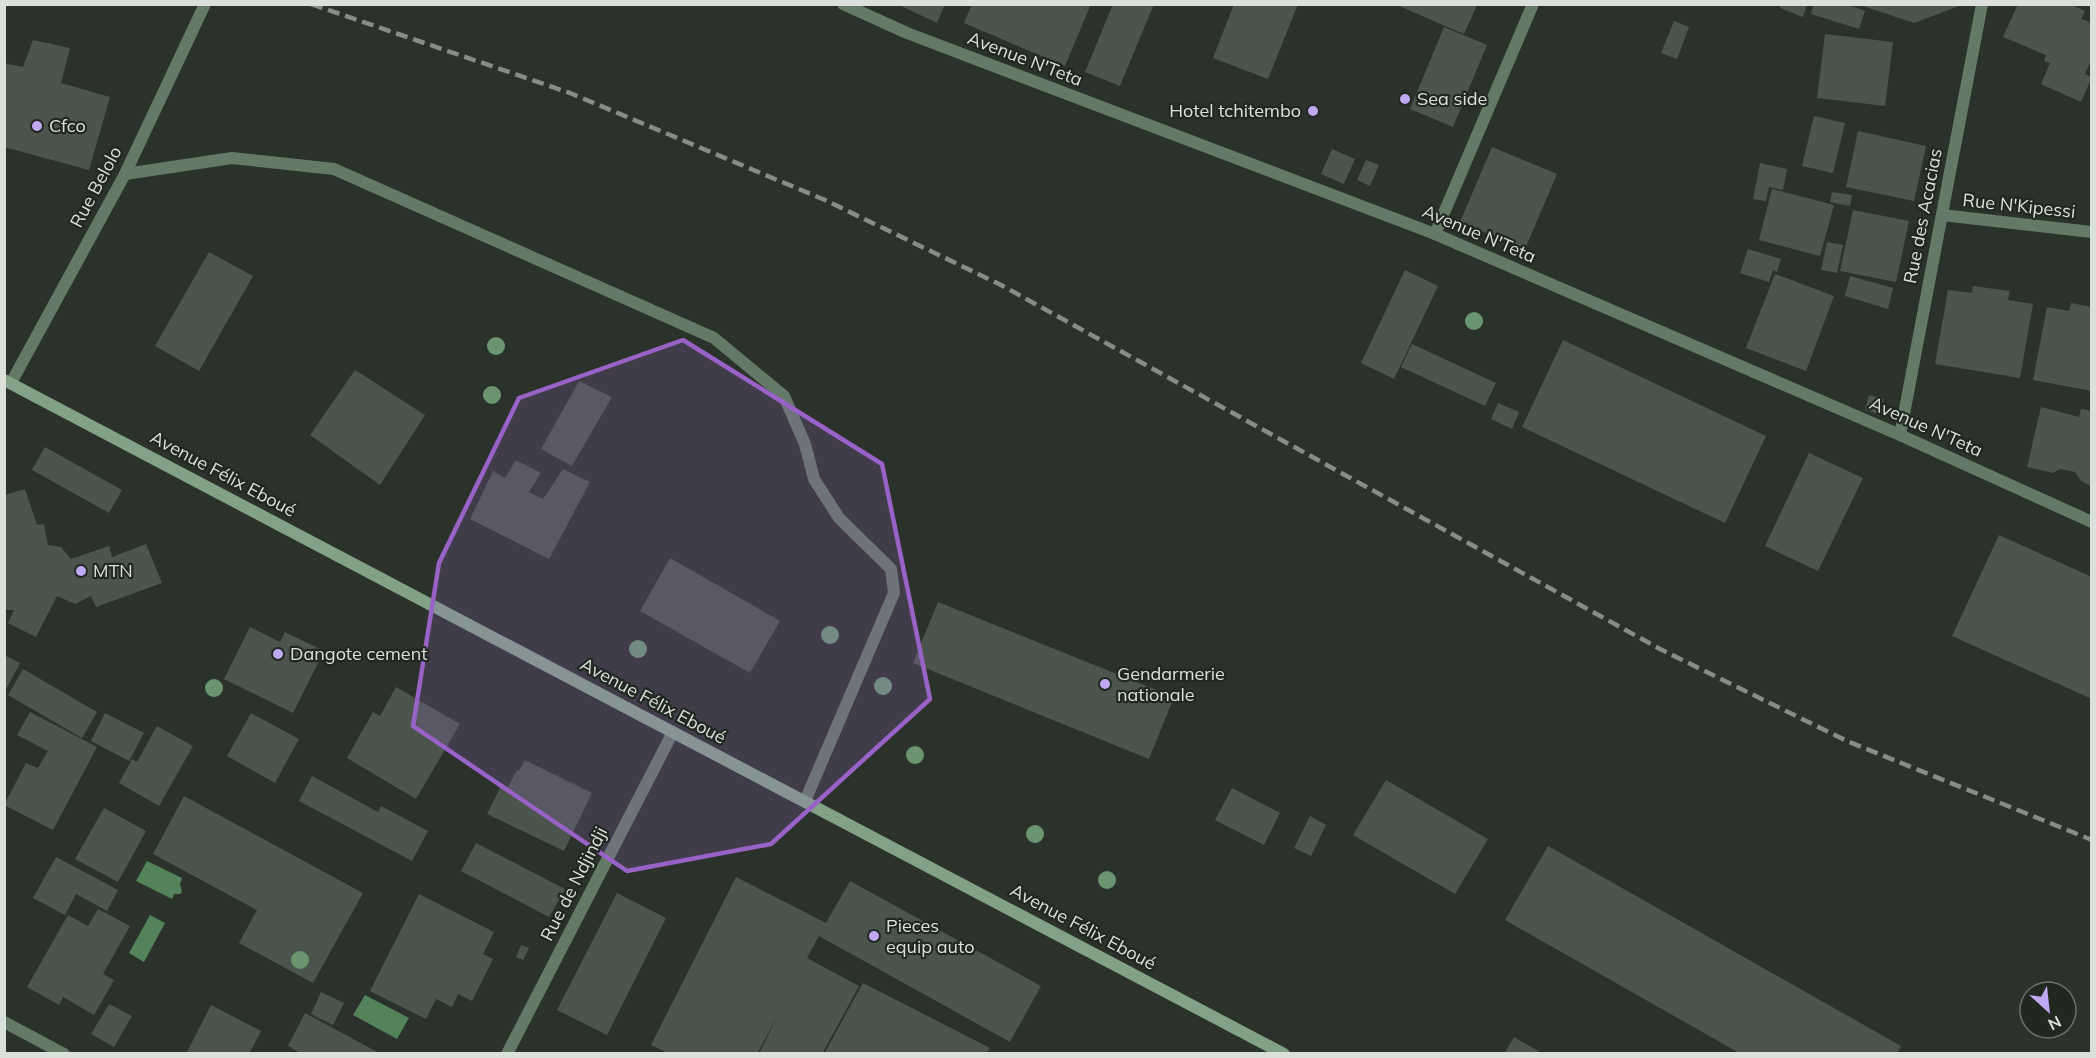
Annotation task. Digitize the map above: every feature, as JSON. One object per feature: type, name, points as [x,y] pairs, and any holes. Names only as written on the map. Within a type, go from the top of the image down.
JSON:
[{"type":"street","name":"Rue Belolo","points":[[8,381],[125,174],[205,4]]},
{"type":"street","name":"Avenue N'Teta","points":[[843,4],[907,33],[1435,234],[1900,435],[2091,522]]},
{"type":"street","points":[[1435,234],[1533,4]]},
{"type":"street","name":"Rue des Acacias","points":[[1900,435],[1982,4]]},
{"type":"street","points":[[125,174],[232,158],[334,170],[714,338],[784,396],[805,444],[814,479],[839,518],[891,569],[894,593],[805,801]]},
{"type":"street","name":"Rue N'Kipessi","points":[[1942,215],[2091,232]]},
{"type":"street","name":"Avenue Félix Eboué","points":[[8,381],[1284,1053]]},
{"type":"street","name":"Rue de Ndjindji","points":[[507,1053],[673,732]]},
{"type":"street","points":[[4,1022],[64,1053]]},
{"type":"highlighted area","points":[[683,340],[882,464],[930,699],[771,844],[627,871],[413,726],[439,563],[519,398]]},
{"type":"shaded area","points":[[147,861],[182,878],[180,884],[182,892],[174,894],[172,899],[136,881]]},
{"type":"shaded area","points":[[150,915],[165,923],[144,962],[129,953]]},
{"type":"shaded area","points":[[365,995],[409,1018],[397,1039],[353,1015]]},
{"type":"building","points":[[897,4],[945,4],[937,23]]},
{"type":"building","points":[[972,4],[1091,4],[1065,66],[964,23]]},
{"type":"building","points":[[1113,4],[1154,4],[1120,86],[1085,72]]},
{"type":"building","points":[[1234,4],[1298,4],[1268,79],[1213,58]]},
{"type":"building","points":[[1781,4],[1807,4],[1803,17],[1780,8]]},
{"type":"building","points":[[1814,4],[1845,4],[1865,11],[1859,29],[1811,14]]},
{"type":"building","points":[[1857,4],[1962,4],[1962,5],[1914,23]]},
{"type":"building","points":[[2018,4],[2070,4],[2085,11],[2081,19],[2092,23],[2092,58],[2085,74],[2092,77],[2081,102],[2041,84],[2050,63],[2044,61],[2046,55],[2003,37]]},
{"type":"building","points":[[1397,5],[1477,5],[1464,34]]},
{"type":"building","points":[[1674,21],[1689,27],[1677,59],[1661,53]]},
{"type":"building","points":[[1444,27],[1487,45],[1453,127],[1410,109]]},
{"type":"building","points":[[1825,34],[1893,42],[1885,106],[1817,98]]},
{"type":"building","points":[[33,40],[70,48],[61,83],[110,97],[89,170],[4,147],[4,63],[23,67]]},
{"type":"building","points":[[1814,116],[1845,123],[1833,173],[1802,166]]},
{"type":"building","points":[[1858,131],[1926,146],[1914,201],[1846,187]]},
{"type":"building","points":[[1492,147],[1557,174],[1525,249],[1460,222]]},
{"type":"building","points":[[1332,149],[1355,159],[1344,184],[1321,174]]},
{"type":"building","points":[[1366,160],[1379,165],[1370,186],[1357,180]]},
{"type":"building","points":[[1760,163],[1787,169],[1783,190],[1769,187],[1766,201],[1753,199]]},
{"type":"building","points":[[1772,189],[1834,205],[1820,256],[1759,240]]},
{"type":"building","points":[[1832,192],[1852,195],[1850,206],[1830,202]]},
{"type":"building","points":[[1853,210],[1909,221],[1896,282],[1840,271]]},
{"type":"building","points":[[1827,242],[1843,245],[1837,273],[1821,270]]},
{"type":"building","points":[[1748,249],[1781,259],[1777,272],[1773,270],[1769,282],[1740,273]]},
{"type":"building","points":[[209,252],[253,276],[199,371],[155,346]]},
{"type":"building","points":[[1405,270],[1438,286],[1394,379],[1361,363]]},
{"type":"building","points":[[1775,274],[1834,296],[1806,371],[1746,348]]},
{"type":"building","points":[[1850,276],[1893,288],[1888,309],[1845,296]]},
{"type":"building","points":[[1973,286],[2010,291],[2008,300],[2033,304],[2020,378],[1935,364],[1948,290],[1972,293]]},
{"type":"building","points":[[2071,303],[2092,307],[2092,391],[2033,380],[2047,307],[2069,311]]},
{"type":"building","points":[[1563,340],[1766,436],[1725,523],[1522,427]]},
{"type":"building","points":[[1412,344],[1496,383],[1485,406],[1401,367]]},
{"type":"building","points":[[355,370],[425,415],[380,485],[310,435]]},
{"type":"building","points":[[579,381],[612,397],[572,466],[541,449]]},
{"type":"building","points":[[1869,395],[1884,399],[1879,414],[1865,410]]},
{"type":"building","points":[[1498,403],[1519,412],[1512,429],[1491,419]]},
{"type":"building","points":[[2041,407],[2079,417],[2081,409],[2092,411],[2092,487],[2081,481],[2075,472],[2060,469],[2053,473],[2027,467]]},
{"type":"building","points":[[45,447],[122,490],[109,513],[32,470]]},
{"type":"building","points":[[1809,453],[1863,478],[1818,571],[1765,546]]},
{"type":"building","points":[[516,460],[541,473],[529,492],[543,499],[563,469],[590,482],[549,559],[470,519],[493,471],[505,478]]},
{"type":"building","name":"MTN","points":[[25,489],[37,525],[44,524],[48,545],[61,547],[71,559],[109,546],[112,557],[146,544],[162,583],[96,607],[91,596],[75,604],[57,596],[36,637],[8,623],[14,610],[4,610],[4,495]]},
{"type":"building","points":[[1999,535],[2092,577],[2092,699],[1952,636]]},
{"type":"building","points":[[670,558],[780,621],[750,673],[640,611]]},
{"type":"building","points":[[938,602],[1174,697],[1149,759],[913,663]]},
{"type":"building","points":[[250,627],[280,642],[285,632],[324,651],[293,713],[224,679]]},
{"type":"building","points":[[4,655],[20,663],[4,693]]},
{"type":"building","points":[[23,669],[97,712],[82,738],[8,695]]},
{"type":"building","points":[[396,687],[460,724],[416,799],[347,758],[373,712],[380,716]]},
{"type":"building","points":[[30,712],[97,747],[53,830],[4,805],[26,763],[38,768],[48,751],[17,735]]},
{"type":"building","points":[[105,713],[144,733],[129,761],[91,741]]},
{"type":"building","points":[[251,713],[299,739],[275,783],[227,756]]},
{"type":"building","points":[[157,726],[193,746],[159,806],[119,783],[132,759],[137,762]]},
{"type":"building","points":[[525,760],[592,793],[564,851],[487,814],[502,784],[508,787]]},
{"type":"building","points":[[312,776],[378,812],[381,806],[428,831],[412,861],[299,801]]},
{"type":"building","points":[[1386,780],[1488,839],[1455,894],[1353,835]]},
{"type":"building","points":[[1232,788],[1280,813],[1264,845],[1215,820]]},
{"type":"building","points":[[184,796],[363,893],[313,983],[239,943],[257,910],[153,854]]},
{"type":"building","points":[[104,808],[146,831],[118,882],[75,859]]},
{"type":"building","points":[[1310,816],[1326,825],[1311,856],[1294,848]]},
{"type":"building","points":[[476,843],[565,889],[549,917],[461,871]]},
{"type":"building","points":[[1548,846],[1901,1046],[1897,1054],[1741,1054],[1505,920]]},
{"type":"building","points":[[56,857],[118,890],[107,911],[76,894],[65,915],[33,898]]},
{"type":"building","points":[[736,877],[826,923],[850,881],[1041,986],[1010,1042],[819,936],[807,958],[859,986],[822,1054],[759,1054],[778,1015],[757,1054],[670,1054],[651,1045]]},
{"type":"building","points":[[617,893],[666,918],[607,1035],[557,1010]]},
{"type":"building","points":[[419,894],[494,932],[483,954],[493,959],[472,1001],[458,994],[452,1007],[436,999],[426,1019],[370,991]]},
{"type":"building","points":[[98,909],[130,926],[103,974],[114,980],[94,1015],[63,997],[59,1005],[27,987],[68,915],[88,926]]},
{"type":"building","points":[[521,945],[529,948],[523,960],[516,957]]},
{"type":"building","points":[[863,983],[990,1048],[986,1054],[824,1054]]},
{"type":"building","points":[[321,992],[344,1003],[333,1025],[311,1014]]},
{"type":"building","points":[[109,1004],[132,1016],[114,1047],[91,1034]]},
{"type":"building","points":[[211,1005],[261,1031],[249,1054],[186,1054]]},
{"type":"building","points":[[305,1013],[381,1054],[302,1054],[288,1046]]},
{"type":"building","points":[[1514,1037],[1543,1054],[1504,1054]]},
{"type":"railway","points":[[311,4],[570,93],[825,200],[1001,285],[1660,649],[1847,741],[2092,840]]},
{"type":"place","name":"Sea side","points":[[1405,99]]},
{"type":"place","name":"Hotel tchitembo","points":[[1313,111]]},
{"type":"place","name":"Cfco","points":[[37,126]]},
{"type":"place","name":"MTN","points":[[81,571]]},
{"type":"place","name":"Dangote cement","points":[[278,654]]},
{"type":"place","name":"Gendarmerie nationale","points":[[1105,684]]},
{"type":"place","name":"Pieces equip auto","points":[[874,936]]}]
